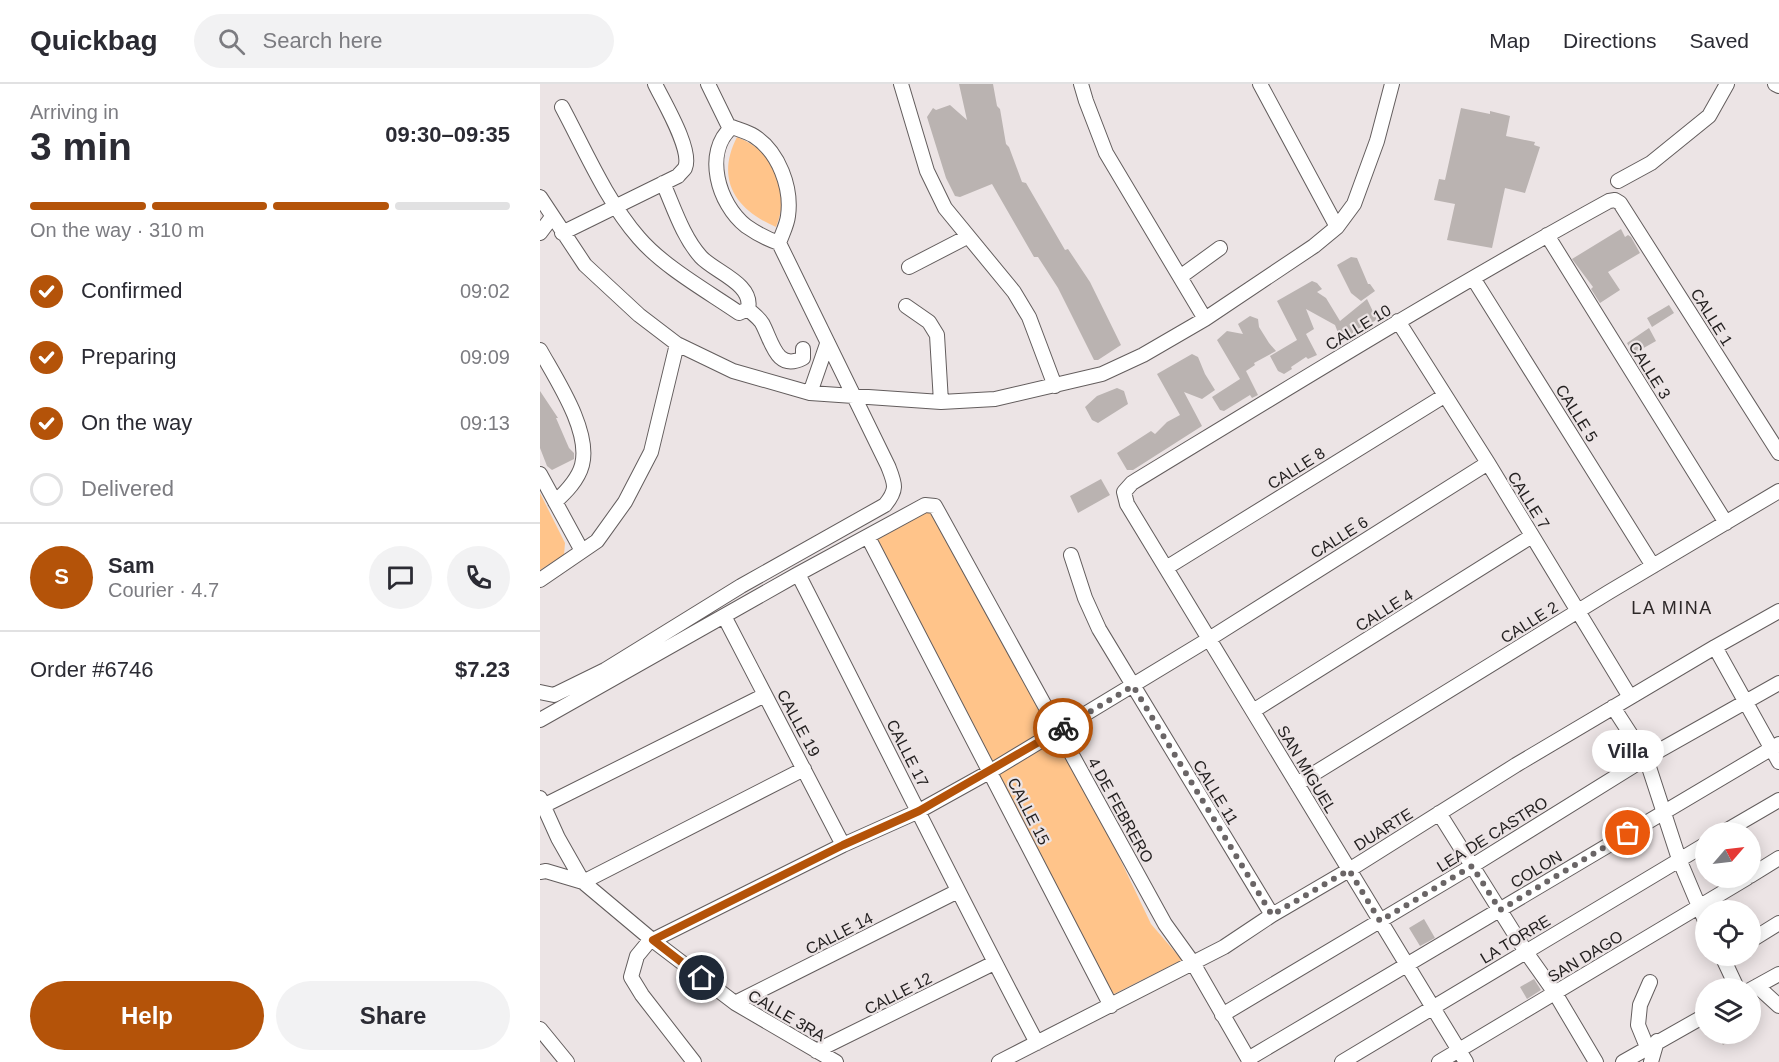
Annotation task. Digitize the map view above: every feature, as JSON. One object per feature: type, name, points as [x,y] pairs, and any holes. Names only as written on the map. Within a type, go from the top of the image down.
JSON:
[{"type":"street","points":[[562,233],[678,176],[685,168],[686,158],[682,142],[655,84]]},
{"type":"street","points":[[708,84],[730,129]]},
{"type":"street","points":[[901,84],[927,171],[945,208],[1014,292],[1029,317],[1055,386]]},
{"type":"street","points":[[1081,84],[1106,153],[1205,319]]},
{"type":"street","points":[[1260,84],[1337,227]]},
{"type":"street","points":[[540,197],[585,265],[639,315],[677,344],[732,371],[810,393],[941,402],[995,399],[1102,374],[1143,355],[1205,319],[1314,246],[1337,227],[1354,204],[1377,141],[1392,84]]},
{"type":"street","points":[[1618,181],[1651,163],[1709,116],[1727,84]]},
{"type":"street","points":[[562,106],[615,205],[640,239],[679,273],[739,313],[748,309]]},
{"type":"street","points":[[540,692],[554,695],[604,670],[741,586],[885,505],[894,495],[895,484],[873,434],[779,243],[745,225],[730,209],[716,171],[716,158],[723,135],[732,127],[753,135],[765,144],[787,183],[788,218],[779,243]]},
{"type":"street","points":[[663,183],[688,239],[702,258],[740,286],[747,294],[750,302],[748,309]]},
{"type":"street","name":"CALLE 10","points":[[1124,492],[1132,483],[1398,321],[1547,235],[1614,200]]},
{"type":"street","name":"CALLE 1","points":[[1614,200],[1620,203],[1779,453]]},
{"type":"street","points":[[540,233],[552,217]]},
{"type":"street","name":"CALLE 3","points":[[1547,235],[1726,523]]},
{"type":"street","points":[[909,267],[967,237]]},
{"type":"street","points":[[1180,277],[1220,248]]},
{"type":"street","name":"CALLE 5","points":[[1473,278],[1653,566]]},
{"type":"street","points":[[906,306],[929,322],[937,335],[941,402]]},
{"type":"street","points":[[748,309],[761,321],[776,352],[784,360],[794,362],[803,358],[803,349]]},
{"type":"street","name":"CALLE 7","points":[[1398,321],[1630,697]]},
{"type":"street","points":[[540,580],[597,541],[625,502],[651,452],[677,344]]},
{"type":"street","points":[[810,393],[827,344]]},
{"type":"street","points":[[540,350],[572,410],[584,452],[582,467],[570,488],[555,502]]},
{"type":"street","name":"CALLE 8","points":[[1166,568],[1444,396]]},
{"type":"street","name":"CALLE 6","points":[[652,939],[843,845],[919,811],[991,771],[1133,686],[1488,464]]},
{"type":"street","points":[[540,474],[582,551]]},
{"type":"street","name":"CALLE 2","points":[[1297,784],[1779,491]]},
{"type":"street","name":"SAN MIGUEL","points":[[1124,492],[1127,504],[1462,1056]]},
{"type":"street","name":"4 DE FEBRERO","points":[[868,537],[926,506],[935,506],[1165,924],[1193,963],[1249,1060]]},
{"type":"street","points":[[540,720],[868,537]]},
{"type":"street","name":"CALLE 15","points":[[868,537],[1111,1006]]},
{"type":"street","name":"CALLE 4","points":[[1253,711],[1532,537]]},
{"type":"street","name":"CALLE 11","points":[[1071,555],[1085,598],[1099,629],[1272,915]]},
{"type":"street","name":"CALLE 17","points":[[798,574],[994,963],[1037,1043]]},
{"type":"street","name":"DUARTE","points":[[999,1062],[1224,947],[1272,915],[1613,707],[1779,611]]},
{"type":"street","name":"CALLE 19","points":[[724,616],[843,845]]},
{"type":"street","points":[[1715,647],[1746,703],[1775,746],[1779,762]]},
{"type":"street","name":"LEA DE CASTRO","points":[[1222,1016],[1472,866],[1646,758],[1779,683]]},
{"type":"street","points":[[583,882],[558,838],[542,802],[765,695]]},
{"type":"street","points":[[1613,707],[1646,758],[1679,859],[1695,900]]},
{"type":"street","name":"COLON","points":[[1249,1060],[1775,746]]},
{"type":"street","points":[[540,872],[546,871],[583,882],[804,769]]},
{"type":"street","points":[[1741,822],[1779,800]]},
{"type":"street","points":[[1439,813],[1526,952],[1555,993],[1596,1062]]},
{"type":"street","name":"LA TORRE","points":[[1342,1062],[1695,850]]},
{"type":"street","name":"SAN DAGO","points":[[1761,869],[1779,858]]},
{"type":"street","name":"CALLE 3RA","points":[[583,882],[735,1003],[836,1062]]},
{"type":"street","name":"SAN DAGO","points":[[1710,900],[1730,888]]},
{"type":"street","name":"CALLE 14","points":[[735,1003],[958,891]]},
{"type":"street","name":"SAN DAGO","points":[[1439,1062],[1462,1056],[1555,993],[1695,909]]},
{"type":"street","points":[[1761,934],[1779,923]]},
{"type":"street","points":[[652,939],[636,956],[631,977],[694,1062]]},
{"type":"street","name":"CALLE 12","points":[[816,1051],[994,963]]},
{"type":"street","points":[[1761,984],[1779,974]]},
{"type":"street","points":[[1650,982],[1643,993],[1638,1025],[1652,1044],[1651,1062]]},
{"type":"street","points":[[1761,993],[1779,1006]]},
{"type":"street","points":[[1623,1062],[1695,1021]]},
{"type":"street","points":[[540,1029],[567,1062]]},
{"type":"shaded area","points":[[737,137],[762,152],[777,173],[782,199],[781,213],[776,227],[750,212],[733,192],[728,167]]},
{"type":"shaded area","points":[[540,493],[565,543],[564,555],[540,570]]},
{"type":"shaded area","points":[[915,511],[939,513],[1056,733],[991,771],[870,540]]},
{"type":"shaded area","points":[[1061,735],[1151,924],[1182,960],[1114,994],[1098,981],[993,777]]},
{"type":"building","points":[[959,84],[993,84],[1006,144],[1022,182],[1026,183],[1065,250],[1068,249],[1090,282],[1121,345],[1098,360],[1094,360],[1058,288],[1038,257],[1034,257],[992,184],[960,197],[955,196],[946,178],[927,117],[933,108],[936,110],[950,105],[967,120]]},
{"type":"building","points":[[1461,108],[1510,116],[1506,136],[1535,142],[1534,145],[1540,147],[1525,193],[1505,188],[1492,248],[1447,240],[1455,204],[1434,200],[1439,179],[1445,180]]},
{"type":"building","points":[[1621,229],[1625,237],[1628,235],[1631,237],[1640,253],[1608,272],[1620,290],[1600,303],[1591,289],[1593,287],[1572,259]]},
{"type":"building","points":[[1351,257],[1357,258],[1368,284],[1375,291],[1361,301],[1351,293],[1337,265]]},
{"type":"building","points":[[1312,281],[1322,289],[1317,292],[1326,298],[1340,321],[1367,299],[1377,320],[1353,331],[1345,340],[1340,338],[1335,325],[1306,309],[1314,329],[1306,334],[1317,355],[1308,359],[1306,357],[1284,374],[1278,371],[1270,356],[1297,340],[1277,301]]},
{"type":"building","points":[[1669,305],[1674,313],[1652,327],[1647,318]]},
{"type":"building","points":[[1250,316],[1258,319],[1259,327],[1276,351],[1254,363],[1255,365],[1246,371],[1258,395],[1252,398],[1250,395],[1224,411],[1220,410],[1212,397],[1240,379],[1217,340],[1227,331],[1243,334],[1238,324]]},
{"type":"building","points":[[1649,328],[1656,341],[1633,354],[1627,343]]},
{"type":"building","points":[[1192,354],[1198,357],[1215,390],[1202,399],[1184,392],[1202,426],[1133,470],[1127,470],[1117,453],[1151,431],[1155,434],[1167,422],[1180,415],[1157,374]]},
{"type":"building","points":[[1117,388],[1124,391],[1128,404],[1098,423],[1092,420],[1085,407],[1097,396]]},
{"type":"building","points":[[540,391],[558,418],[556,418],[569,448],[574,453],[574,459],[552,470],[547,466],[540,448]]},
{"type":"building","points":[[1101,479],[1110,495],[1078,513],[1070,496]]},
{"type":"building","points":[[1424,919],[1435,938],[1420,946],[1409,928]]},
{"type":"building","points":[[1534,979],[1541,990],[1527,999],[1520,987]]},
{"type":"way so far","points":[[1063,728],[1133,686],[1272,915],[1349,870],[1380,921],[1472,866],[1500,910],[1628,833]]},
{"type":"place","name":"Villa","points":[[1628,833]]},
{"type":"district","name":"LA MINA","points":[[1672,608]]},
{"type":"route","points":[[702,978],[653,940],[843,845],[919,811],[1063,728]]}]
